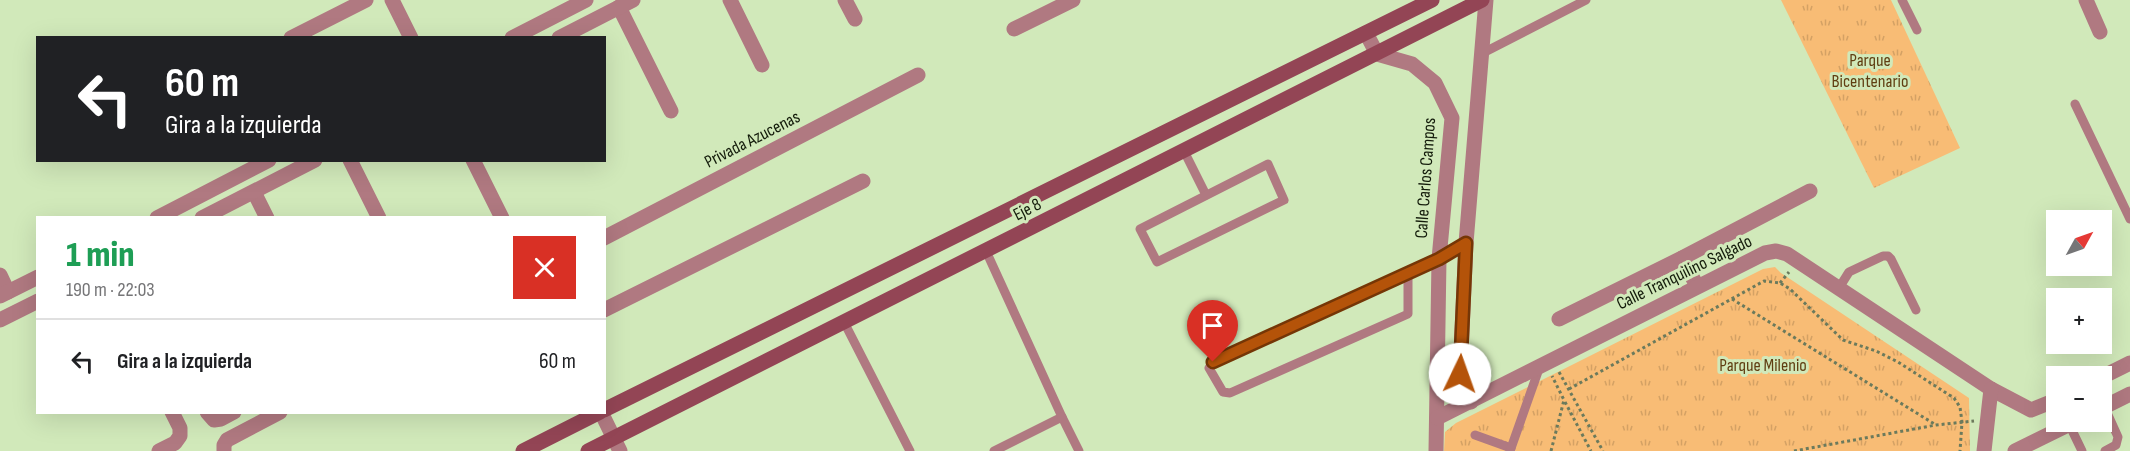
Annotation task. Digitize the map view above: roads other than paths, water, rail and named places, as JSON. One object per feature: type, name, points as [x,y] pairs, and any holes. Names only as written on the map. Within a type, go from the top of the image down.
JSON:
[{"type":"main road","name":"Eje 8","points":[[606,410],[1432,0]]},
{"type":"main road","name":"Eje 8","points":[[588,451],[617,444],[844,322],[1484,0]]},
{"type":"main road","name":"Eje 8","points":[[523,451],[598,414]]},
{"type":"street","points":[[295,36],[366,0]]},
{"type":"street","points":[[392,0],[410,36]]},
{"type":"street","points":[[516,36],[586,0]]},
{"type":"street","points":[[730,0],[762,65]]},
{"type":"street","points":[[845,0],[855,20]]},
{"type":"street","points":[[1014,29],[1073,0]]},
{"type":"street","points":[[1471,402],[1463,387],[1460,374],[1466,243],[1484,0]]},
{"type":"street","points":[[2086,0],[2100,32]]},
{"type":"street","points":[[563,36],[626,3],[671,111]]},
{"type":"street","points":[[1366,33],[1377,54]]},
{"type":"street","name":"Calle Carlos Campos","points":[[1377,54],[1412,64],[1435,83],[1452,117],[1439,259],[1436,451]]},
{"type":"street","name":"Privada Azucenas","points":[[606,237],[918,75]]},
{"type":"street","points":[[161,216],[265,162]]},
{"type":"street","points":[[206,216],[311,162]]},
{"type":"street","points":[[351,162],[378,216]]},
{"type":"street","points":[[474,162],[501,216]]},
{"type":"street","points":[[606,309],[863,182]]},
{"type":"street","points":[[1559,319],[1810,191]]},
{"type":"street","points":[[254,192],[266,216]]},
{"type":"street","name":"Calle Tranquilino Salgado","points":[[1437,418],[1696,286],[1765,253],[1776,251],[1787,255],[1839,288],[1991,389],[2031,410],[2046,404]]},
{"type":"street","points":[[1682,258],[1696,286]]},
{"type":"street","points":[[0,275],[4,294],[36,278]]},
{"type":"street","points":[[0,320],[36,302]]},
{"type":"street","points":[[2112,372],[2130,363]]},
{"type":"street","points":[[1984,451],[1991,389]]},
{"type":"street","points":[[2112,403],[2130,394]]},
{"type":"street","points":[[159,451],[175,443],[180,436],[180,428],[173,414]]},
{"type":"street","points":[[209,414],[214,420],[230,414]]},
{"type":"street","points":[[224,451],[227,441],[276,414]]},
{"type":"street","points":[[603,414],[617,444]]},
{"type":"street","points":[[2015,451],[2053,432]]},
{"type":"lane","points":[[1481,54],[1586,0]]},
{"type":"lane","points":[[1902,0],[1917,30]]},
{"type":"lane","points":[[2075,104],[2130,219]]},
{"type":"lane","points":[[1184,151],[1206,195]]},
{"type":"lane","points":[[1268,164],[1284,200],[1156,262],[1140,229],[1206,195],[1268,164]]},
{"type":"lane","points":[[1408,273],[1408,314],[1230,393],[1223,392],[1209,368],[1213,362],[1408,273],[1439,259],[1466,243]]},
{"type":"lane","points":[[986,251],[1079,451]]},
{"type":"lane","points":[[1839,288],[1850,272],[1883,256],[1888,256],[1916,310]]},
{"type":"lane","points":[[844,322],[910,451]]},
{"type":"lane","points":[[1475,435],[1510,450],[1546,363]]},
{"type":"lane","points":[[994,451],[1062,417]]},
{"type":"lane","points":[[2106,451],[2116,445],[2118,437],[2112,425]]},
{"type":"lane","points":[[2075,432],[2082,451]]},
{"type":"park label","name":"Parque Bicentenario","points":[[1870,70]]},
{"type":"park label","name":"Parque Milenio","points":[[1763,365]]}]
